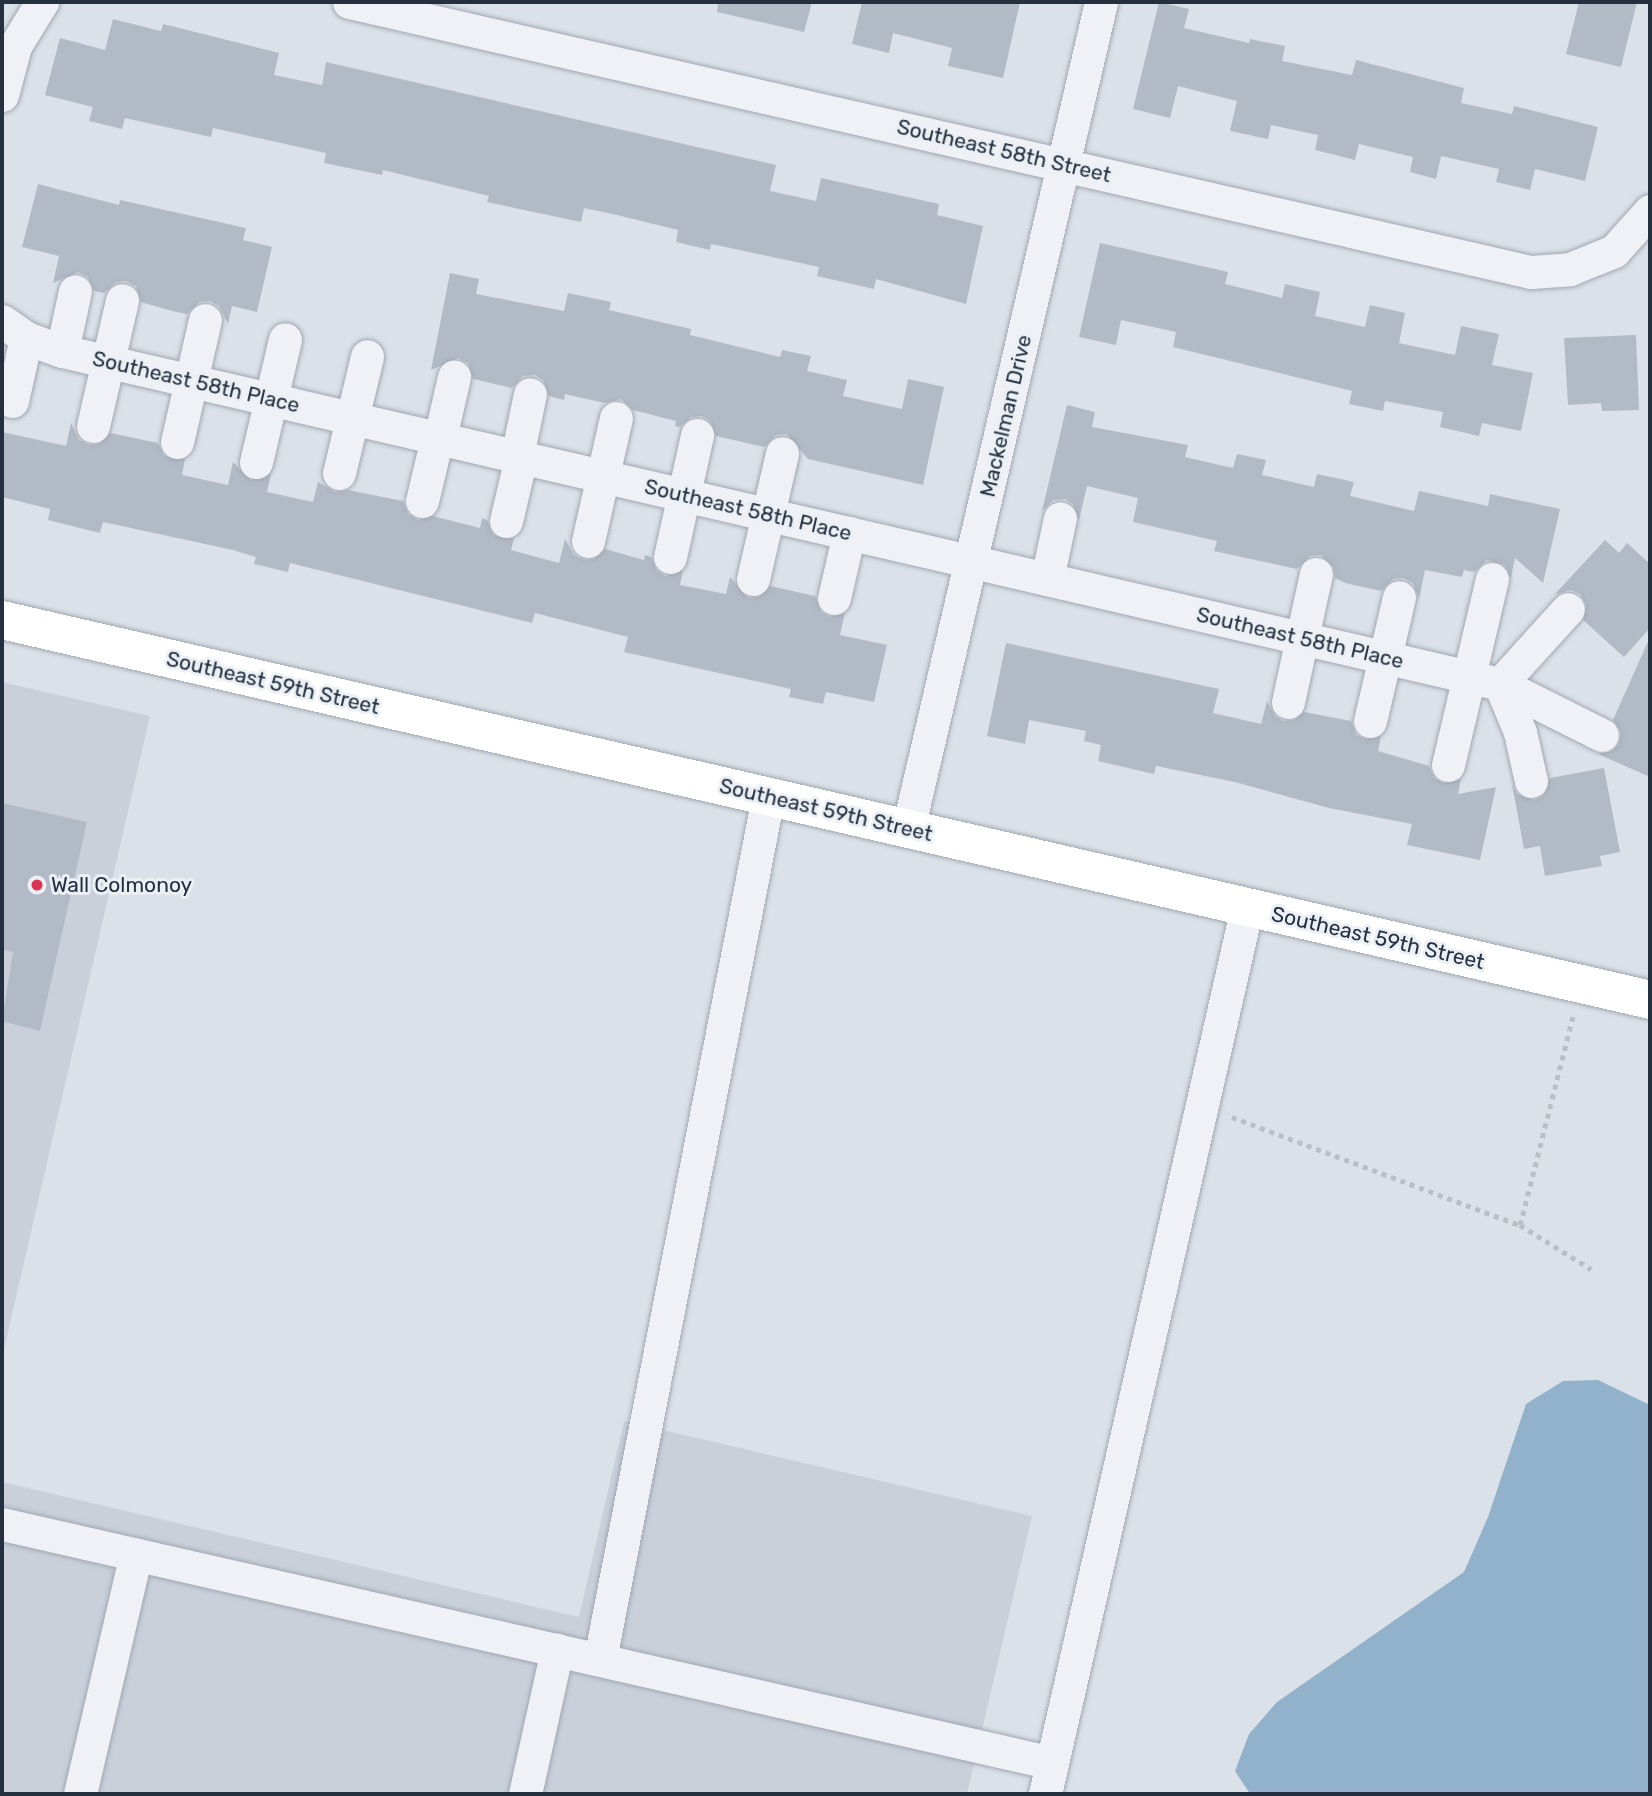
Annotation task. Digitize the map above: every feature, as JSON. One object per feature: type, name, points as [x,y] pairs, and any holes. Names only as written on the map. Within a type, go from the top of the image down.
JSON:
[{"type":"main road","name":"Southeast 59th Street","points":[[2,620],[1650,1000]]},
{"type":"street","points":[[2,95],[15,46],[42,2]]},
{"type":"street","name":"Southeast 58th Street","points":[[349,2],[1531,272],[1570,269],[1614,251],[1647,215]]},
{"type":"street","name":"Mackelman Drive","points":[[908,829],[973,562],[1101,2]]},
{"type":"street","points":[[62,351],[75,291]]},
{"type":"street","points":[[93,426],[122,300]]},
{"type":"street","points":[[177,442],[205,320]]},
{"type":"street","points":[[12,401],[14,329]]},
{"type":"street","name":"Southeast 58th Place","points":[[14,329],[62,351],[107,362],[1485,681],[1602,735]]},
{"type":"street","points":[[256,462],[285,339]]},
{"type":"street","points":[[340,473],[366,356]]},
{"type":"street","points":[[422,501],[454,377]]},
{"type":"street","points":[[506,521],[530,394]]},
{"type":"street","points":[[588,541],[616,418]]},
{"type":"street","points":[[670,557],[697,435]]},
{"type":"street","points":[[753,579],[782,453]]},
{"type":"street","points":[[1047,579],[1060,518]]},
{"type":"street","points":[[834,598],[849,533]]},
{"type":"street","points":[[1288,702],[1316,574]]},
{"type":"street","points":[[1448,765],[1485,681],[1492,579]]},
{"type":"street","points":[[1370,721],[1399,597]]},
{"type":"street","points":[[1485,681],[1567,609]]},
{"type":"street","points":[[1485,681],[1520,732],[1531,780]]},
{"type":"street","points":[[600,1659],[768,797]]},
{"type":"street","points":[[1045,1794],[1247,908]]},
{"type":"street","points":[[2,1524],[1052,1763]]},
{"type":"street","points":[[80,1794],[136,1554]]},
{"type":"street","points":[[525,1794],[557,1650]]},
{"type":"path","points":[[1520,1225],[1581,984]]},
{"type":"path","points":[[1202,1105],[1520,1225],[1591,1269]]},
{"type":"shaded area","points":[[2,682],[150,716],[2,1358]]},
{"type":"shaded area","points":[[624,1421],[1032,1516],[967,1794],[2,1794],[2,1482],[579,1617]]},
{"type":"water","points":[[1598,1380],[1650,1405],[1650,1794],[1250,1794],[1235,1771],[1249,1734],[1277,1702],[1464,1572],[1488,1517],[1526,1404],[1563,1381]]},
{"type":"building","points":[[718,2],[812,2],[804,32],[717,12]]},
{"type":"building","points":[[862,2],[1020,2],[1003,78],[948,66],[952,48],[893,33],[889,53],[852,44]]},
{"type":"building","points":[[1159,2],[1189,9],[1184,28],[1249,43],[1250,39],[1285,46],[1282,61],[1352,75],[1356,60],[1464,88],[1461,103],[1512,114],[1514,106],[1598,127],[1585,181],[1535,169],[1530,190],[1496,182],[1499,169],[1441,156],[1436,179],[1410,172],[1413,157],[1359,144],[1355,160],[1315,150],[1318,135],[1271,125],[1268,139],[1230,131],[1237,101],[1178,86],[1170,118],[1133,109]]},
{"type":"building","points":[[1579,2],[1637,2],[1621,67],[1566,54]]},
{"type":"building","points":[[113,19],[161,31],[163,24],[279,53],[274,75],[322,85],[326,62],[776,165],[770,191],[816,201],[821,178],[939,204],[937,215],[983,226],[966,304],[876,279],[874,289],[817,276],[819,267],[711,244],[710,250],[676,242],[678,230],[617,215],[584,208],[581,222],[487,202],[489,196],[383,170],[382,175],[324,163],[326,153],[213,128],[211,137],[125,118],[122,129],[89,121],[93,107],[45,95],[60,38],[105,50]]},
{"type":"building","points":[[38,184],[119,205],[120,200],[246,228],[243,240],[272,247],[257,312],[232,306],[228,324],[219,306],[210,301],[199,302],[187,314],[172,311],[141,302],[136,286],[126,281],[116,282],[104,293],[94,291],[88,277],[78,272],[53,283],[59,256],[22,247]]},
{"type":"building","points":[[1100,243],[1228,272],[1225,284],[1282,298],[1285,284],[1320,292],[1315,316],[1365,327],[1370,305],[1405,313],[1399,343],[1455,355],[1461,326],[1499,334],[1492,365],[1533,373],[1521,431],[1482,423],[1479,436],[1440,427],[1443,412],[1385,401],[1383,411],[1349,404],[1352,391],[1173,347],[1176,332],[1121,320],[1116,345],[1079,337]]},
{"type":"building","points":[[450,273],[479,279],[476,294],[564,311],[568,293],[611,302],[609,310],[691,329],[690,335],[780,357],[782,350],[811,356],[807,371],[847,380],[843,396],[902,409],[908,379],[944,387],[923,485],[808,459],[787,434],[776,435],[764,447],[716,436],[710,421],[702,416],[691,417],[680,427],[675,426],[676,421],[633,410],[621,399],[604,403],[565,394],[564,400],[549,396],[543,380],[535,375],[523,376],[512,388],[473,379],[468,363],[458,358],[431,370]]},
{"type":"building","points":[[1636,335],[1639,410],[1602,411],[1601,403],[1568,405],[1564,338]]},
{"type":"building","points":[[1067,405],[1095,412],[1092,427],[1188,445],[1185,457],[1233,468],[1237,454],[1266,460],[1262,475],[1314,487],[1317,474],[1354,482],[1350,496],[1414,511],[1419,491],[1488,506],[1490,494],[1560,509],[1543,583],[1515,558],[1511,578],[1505,565],[1487,560],[1474,572],[1464,570],[1462,577],[1425,570],[1419,599],[1413,583],[1403,578],[1393,579],[1381,591],[1345,583],[1335,578],[1334,568],[1321,555],[1310,556],[1297,569],[1214,551],[1217,541],[1133,522],[1138,498],[1087,486],[1079,520],[1073,504],[1065,499],[1053,500],[1042,511]]},
{"type":"building","points":[[71,423],[79,440],[89,445],[99,444],[110,433],[158,443],[164,456],[185,459],[182,475],[228,485],[233,462],[251,480],[271,474],[267,492],[313,502],[318,482],[335,492],[348,490],[403,501],[408,514],[418,520],[433,516],[480,528],[482,518],[487,520],[493,535],[514,538],[511,550],[559,563],[565,539],[574,555],[584,560],[594,559],[605,549],[644,560],[645,555],[651,557],[657,571],[665,576],[683,571],[680,585],[726,594],[730,577],[748,598],[759,597],[770,586],[815,596],[821,612],[830,617],[845,613],[840,635],[887,645],[874,702],[826,692],[823,704],[789,697],[791,689],[624,652],[628,637],[535,613],[532,623],[290,563],[288,572],[254,564],[256,557],[233,550],[103,522],[100,533],[48,520],[50,509],[2,497],[2,432],[66,446]]},
{"type":"building","points":[[1605,540],[1619,553],[1627,543],[1650,564],[1650,628],[1624,657],[1583,620],[1586,604],[1580,594],[1571,590],[1555,594]]},
{"type":"building","points":[[1650,637],[1650,777],[1598,754],[1612,751],[1619,743],[1621,733],[1613,720]]},
{"type":"building","points":[[1006,643],[1219,689],[1213,713],[1261,724],[1267,701],[1275,716],[1283,721],[1294,720],[1304,712],[1351,721],[1356,735],[1365,739],[1381,736],[1378,751],[1429,766],[1434,778],[1443,783],[1461,779],[1458,794],[1496,787],[1480,860],[1407,845],[1412,824],[1329,808],[1235,782],[1156,766],[1154,774],[1098,761],[1101,745],[1084,741],[1086,731],[1029,720],[1025,744],[987,736]]},
{"type":"building","points":[[1604,768],[1620,852],[1600,856],[1602,866],[1545,876],[1540,846],[1524,849],[1512,784],[1517,794],[1535,800],[1544,795],[1550,778]]},
{"type":"building","name":"Wall Colmonoy","points":[[2,803],[87,822],[40,1031],[2,1021],[13,952],[2,949]]},
{"type":"place","name":"Wall Colmonoy","points":[[37,885]]}]
